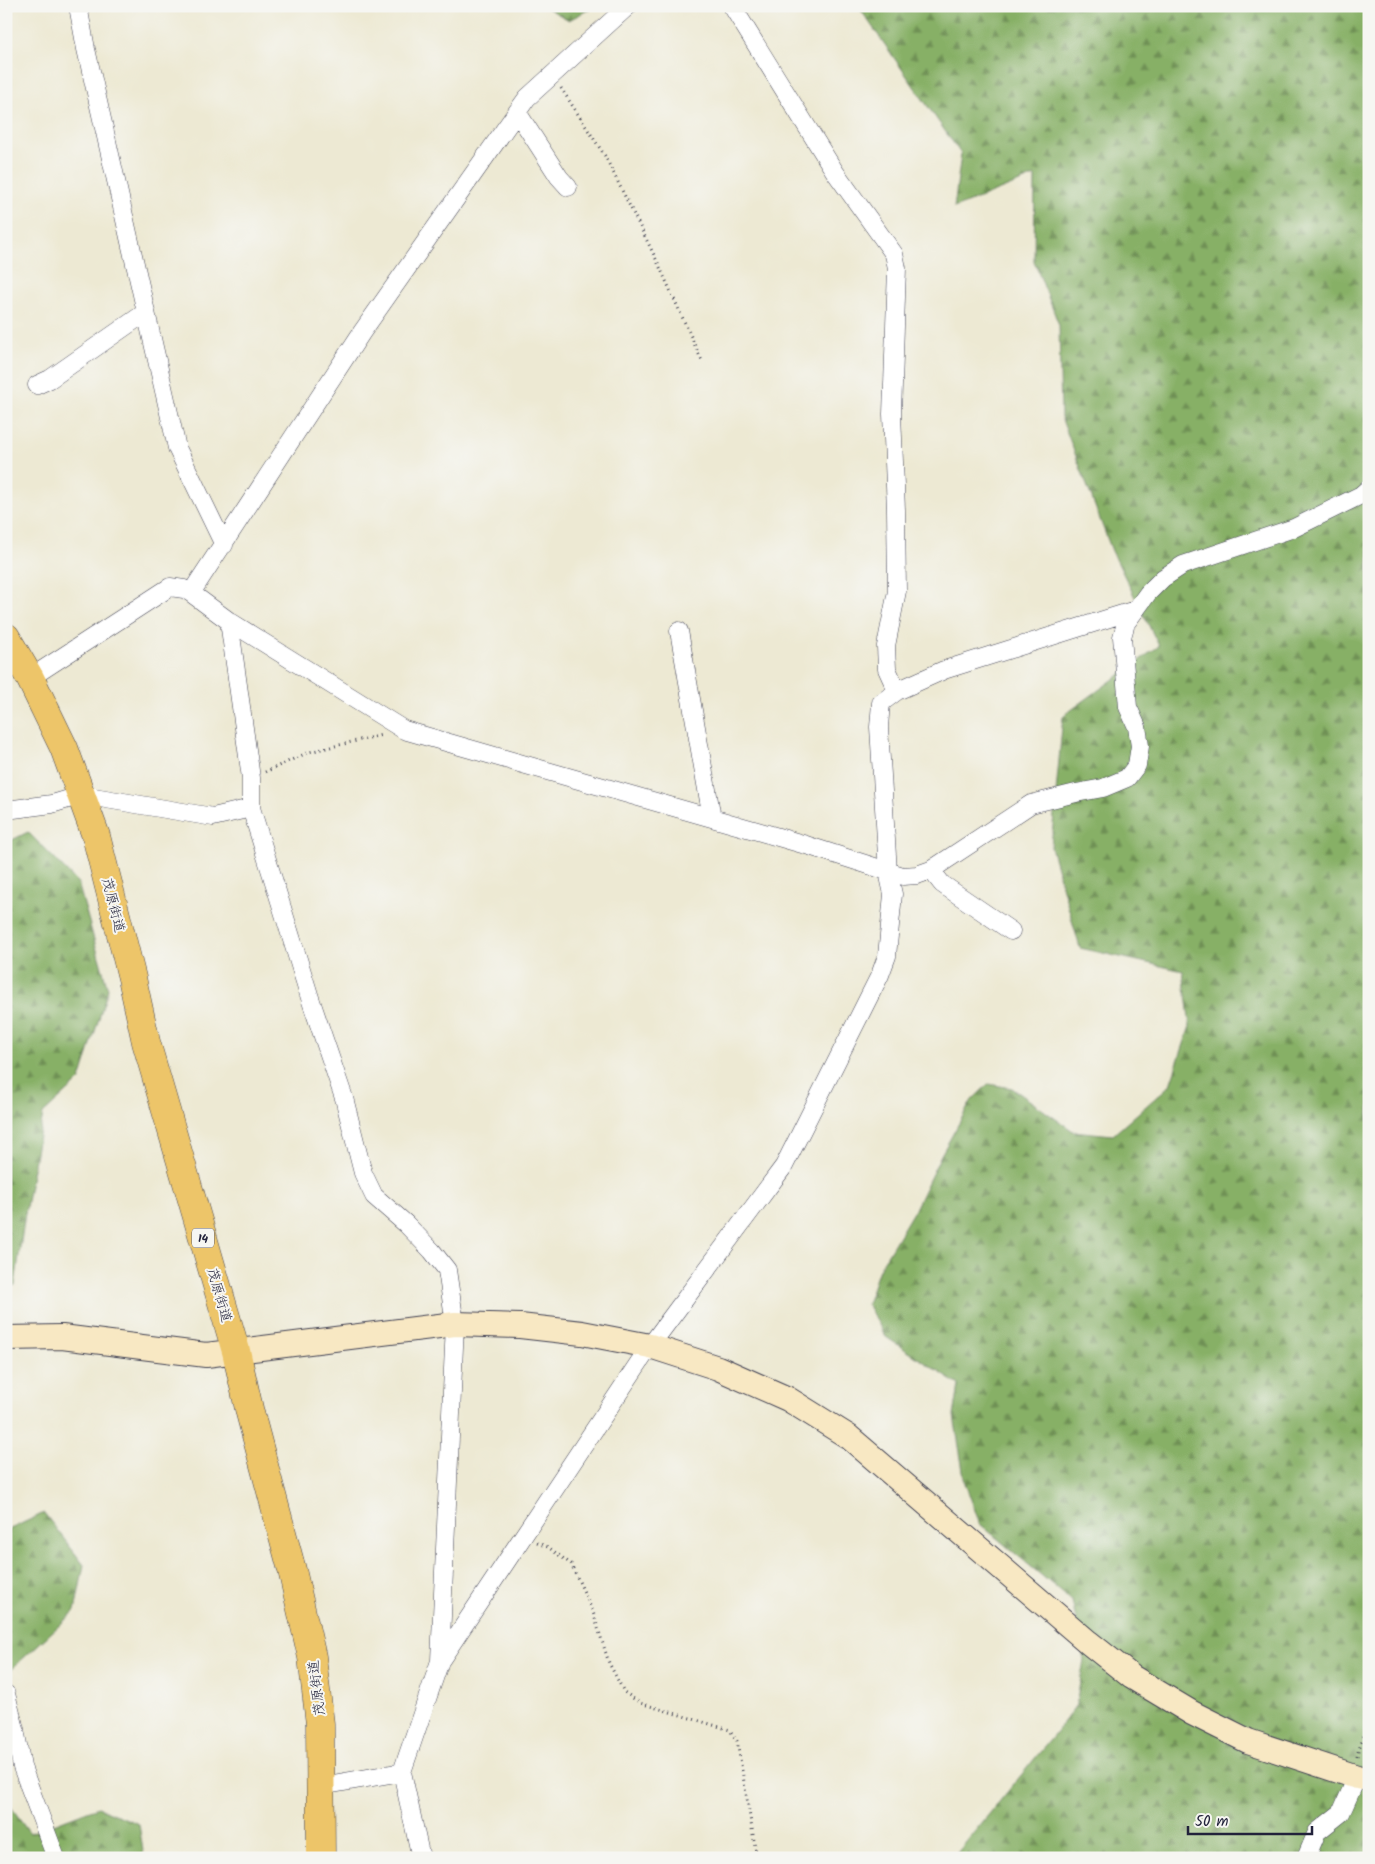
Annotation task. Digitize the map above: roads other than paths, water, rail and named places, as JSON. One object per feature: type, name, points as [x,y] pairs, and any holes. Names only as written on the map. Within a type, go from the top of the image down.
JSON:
[{"type":"main road","name":"茂原街道","points":[[6,637],[30,678],[64,748],[82,795],[109,884],[146,1042],[236,1351],[250,1413],[292,1570],[312,1657],[320,1724],[321,1858]]},
{"type":"street","points":[[78,6],[86,50],[176,448],[224,545]]},
{"type":"street","points":[[191,593],[362,332],[527,98],[628,6]]},
{"type":"street","points":[[732,6],[835,172],[894,254],[897,268],[892,414],[897,591],[886,646],[887,669],[897,691]]},
{"type":"street","points":[[517,112],[559,177],[568,187]]},
{"type":"street","points":[[36,385],[50,379],[146,312]]},
{"type":"street","points":[[30,678],[170,587],[184,589],[229,621],[404,730],[806,845],[888,872],[903,876],[917,875],[931,870],[1031,804],[1104,788],[1127,778],[1137,764],[1140,746],[1137,727],[1128,707],[1122,637],[1126,623],[1135,610],[1163,578],[1183,565],[1294,528],[1361,495],[1369,488]]},
{"type":"street","points":[[421,1858],[402,1772],[440,1661],[650,1346],[784,1166],[880,976],[887,956],[893,894],[888,872],[879,727],[881,703],[897,691],[944,670],[1135,610]]},
{"type":"street","points":[[229,621],[251,778],[251,808],[311,1001],[344,1098],[363,1173],[374,1196],[406,1224],[447,1270],[455,1324],[440,1661]]},
{"type":"street","points":[[679,631],[712,818]]},
{"type":"street","points":[[6,810],[52,804],[82,795],[213,817],[251,808]]},
{"type":"street","points":[[931,870],[942,884],[1011,930]]},
{"type":"street","points":[[6,1338],[62,1338],[206,1354],[455,1324],[520,1326],[582,1333],[650,1346],[718,1368],[788,1399],[849,1437],[1088,1642],[1141,1682],[1192,1713],[1248,1742],[1363,1778],[1340,1813],[1317,1832],[1306,1858]]},
{"type":"street","points":[[6,1694],[15,1728],[22,1767],[56,1858]]},
{"type":"street","points":[[321,1786],[402,1772]]}]
